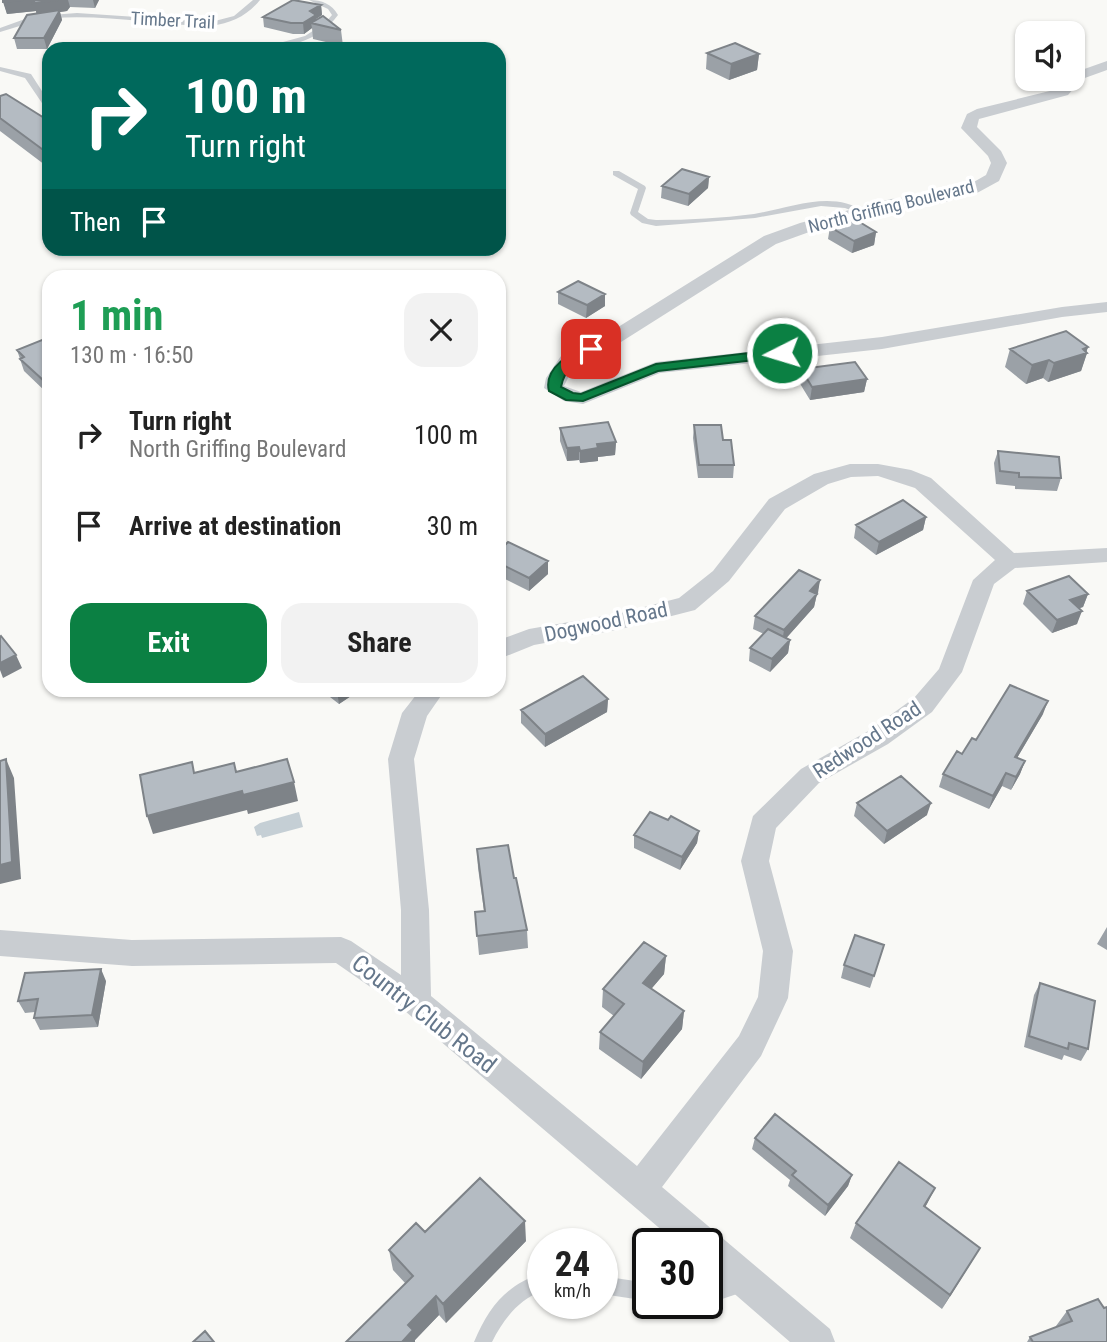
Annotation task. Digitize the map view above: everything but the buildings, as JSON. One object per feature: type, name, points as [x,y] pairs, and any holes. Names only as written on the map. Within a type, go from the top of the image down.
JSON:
[{"type":"street","name":"North Griffing Boulevard","points":[[1107,65],[1077,76],[1063,92],[982,112],[972,117],[969,128],[995,154],[999,163],[993,178],[971,190],[938,199],[891,204],[770,240],[614,338],[568,360],[556,378],[554,388],[571,397],[583,398],[656,368],[882,343],[1062,312],[1107,307]]},
{"type":"street","name":"Dogwood Road","points":[[506,647],[528,638],[621,621],[687,604],[721,576],[777,504],[821,479],[850,471],[878,470],[904,475],[923,483],[1009,561]]},
{"type":"street","points":[[1009,561],[1107,555]]},
{"type":"street","name":"Redwood Road","points":[[640,1189],[750,1046],[773,998],[779,951],[755,861],[763,824],[810,776],[879,737],[923,705],[950,673],[971,609],[984,580],[1009,561]]},
{"type":"street","points":[[416,1002],[415,910],[401,759],[415,713],[428,697]]},
{"type":"street","name":"Country Club Road","points":[[0,943],[132,953],[341,950],[416,1002],[685,1228]]},
{"type":"street","name":"Country Club Road","points":[[723,1261],[817,1342]]},
{"type":"lane","name":"Timber Trail","points":[[0,30],[40,17],[72,14],[211,24],[226,22],[245,14],[257,0]]},
{"type":"lane","points":[[290,42],[317,34],[328,26],[335,15],[331,8],[312,0]]},
{"type":"lane","points":[[0,69],[28,76],[42,97]]},
{"type":"lane","points":[[616,173],[642,188],[635,213],[645,221],[656,223],[754,216],[821,202],[844,203],[861,212]]},
{"type":"lane","points":[[723,1290],[748,1282]]},
{"type":"lane","points":[[483,1342],[505,1304],[527,1289]]},
{"type":"shaded area","points":[[299,812],[303,827],[262,838],[261,835],[257,836],[254,827],[260,823]]},
{"type":"route","points":[[591,349],[568,360],[556,378],[554,388],[571,397],[583,398],[656,368],[697,361],[782,353]]}]
